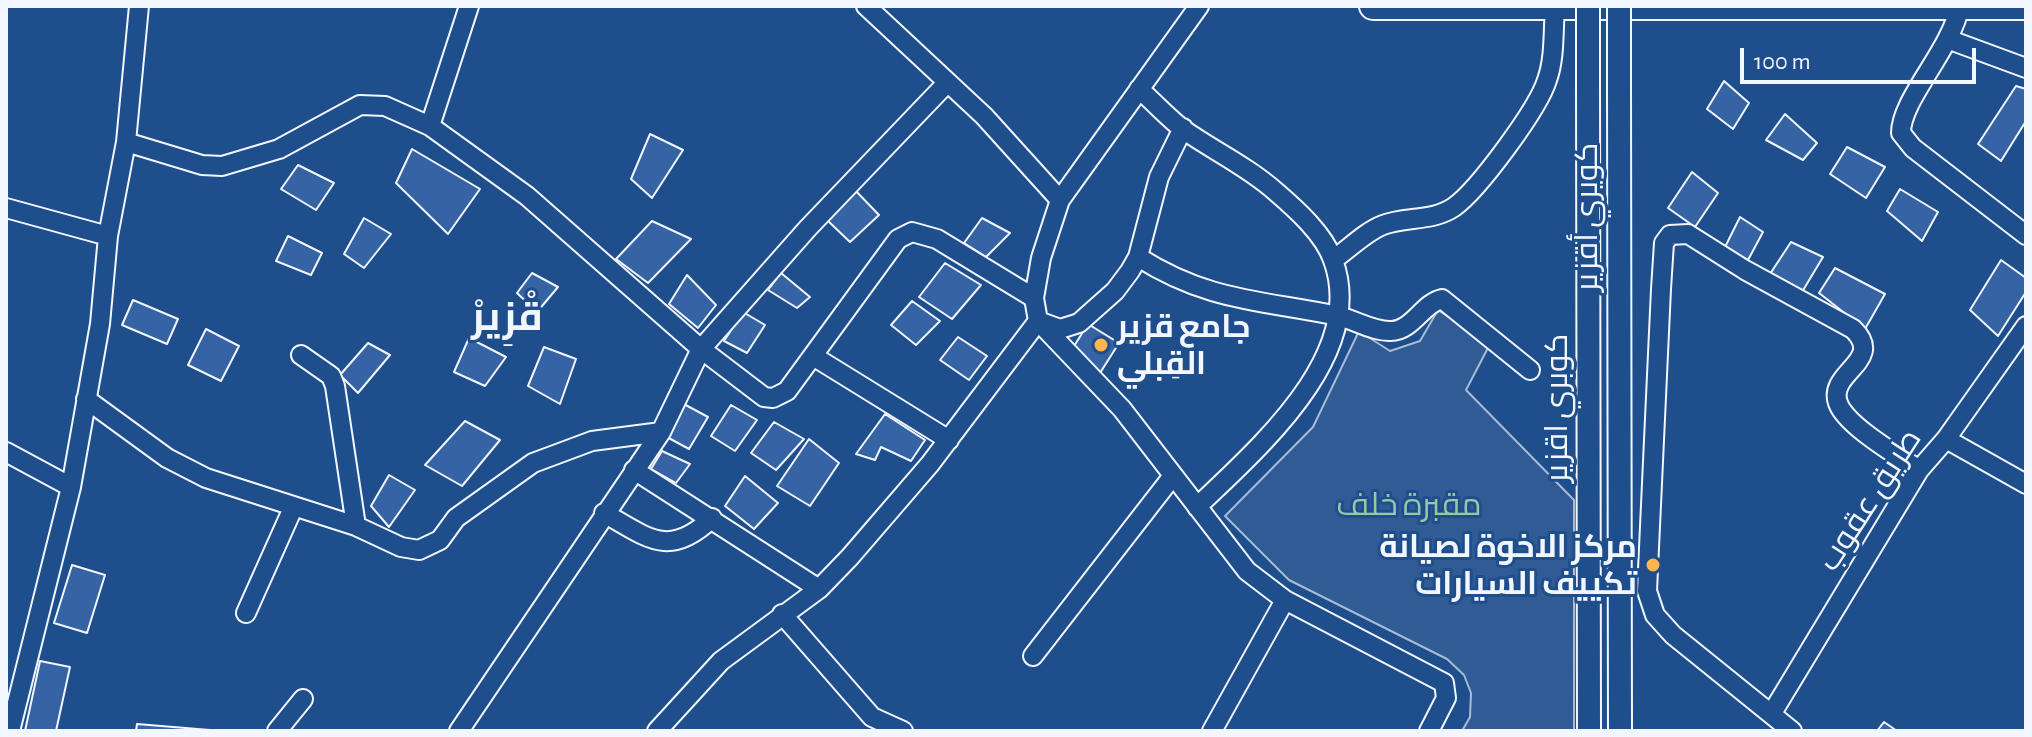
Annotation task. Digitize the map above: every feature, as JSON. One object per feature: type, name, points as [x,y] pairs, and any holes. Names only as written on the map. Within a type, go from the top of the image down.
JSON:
[{"type":"highway","points":[[1373,6],[2026,6]]},
{"type":"main road","name":"كوبري اقزير","points":[[1588,6],[1589,731]]},
{"type":"main road","name":"كويري أقزير","points":[[1619,6],[1620,731]]},
{"type":"street","points":[[10,731],[71,487],[100,324],[108,236],[126,142],[139,6]]},
{"type":"street","points":[[430,126],[469,6]]},
{"type":"street","points":[[866,6],[1015,147],[1060,200]]},
{"type":"street","points":[[1199,6],[1060,200],[1041,258],[1034,298],[1038,321],[1098,381],[1247,571],[1285,600],[1444,683],[1446,698],[1429,731]]},
{"type":"street","points":[[1960,6],[1950,40],[1901,117],[1901,133],[1913,148],[2026,235]]},
{"type":"street","points":[[1333,260],[1384,225],[1431,218],[1454,207],[1473,186],[1509,144],[1536,105],[1552,60],[1555,8]]},
{"type":"street","points":[[1950,40],[2026,68]]},
{"type":"street","points":[[459,731],[661,432],[701,349],[808,228],[947,83]]},
{"type":"street","points":[[1139,89],[1183,128],[1273,189],[1322,240],[1333,260],[1339,316],[1330,350],[1277,430],[1197,507]]},
{"type":"street","points":[[126,142],[202,165],[222,166],[279,149],[360,105],[385,106],[430,126],[527,196],[701,349],[758,394],[773,398],[787,391],[898,239],[912,232],[937,239],[1034,298]]},
{"type":"street","points":[[1038,321],[1060,329],[1079,323],[1115,291],[1138,257],[1159,177],[1183,128]]},
{"type":"street","points":[[6,208],[108,236]]},
{"type":"street","points":[[1792,731],[1673,635],[1655,615],[1647,591],[1661,289],[1664,243],[1670,235],[1688,234],[1745,270],[1853,329],[1863,338],[1864,348],[1857,363],[1842,379],[1837,393],[1838,404],[1852,422],[1919,470]]},
{"type":"street","points":[[1138,257],[1217,295],[1339,316],[1394,331],[1434,301],[1442,299],[1530,370]]},
{"type":"street","points":[[657,731],[721,661],[819,589],[949,440],[1038,321]]},
{"type":"street","name":"طريق عقوب","points":[[1772,713],[1919,470],[1946,439],[2026,326]]},
{"type":"street","points":[[301,355],[331,376],[335,386],[356,526]]},
{"type":"street","points":[[813,356],[949,440]]},
{"type":"street","points":[[86,399],[167,458],[206,478],[356,526],[401,547],[419,550],[440,540],[456,518],[533,463],[592,441],[661,432]]},
{"type":"street","points":[[1946,439],[2026,484]]},
{"type":"street","points":[[6,452],[71,487]]},
{"type":"street","points":[[634,470],[819,589]]},
{"type":"street","points":[[1033,656],[1172,477]]},
{"type":"street","points":[[246,613],[293,508]]},
{"type":"street","points":[[604,513],[649,538],[667,542],[691,537],[712,518]]},
{"type":"street","points":[[1212,731],[1285,600]]},
{"type":"street","points":[[782,614],[872,717],[903,731]]},
{"type":"street","points":[[277,731],[303,699]]},
{"type":"shaded area","name":"مقبرة خلف","points":[[1438,310],[1490,344],[1466,390],[1574,500],[1574,731],[1462,731],[1470,717],[1471,693],[1464,675],[1447,659],[1289,580],[1225,516],[1313,427],[1359,331],[1390,351],[1420,341]]},
{"type":"building","points":[[1724,81],[1749,103],[1733,129],[1707,109]]},
{"type":"building","points":[[2016,86],[2026,89],[2026,121],[2001,161],[1978,144]]},
{"type":"building","points":[[1785,114],[1817,143],[1803,160],[1766,140]]},
{"type":"building","points":[[650,134],[683,150],[652,198],[631,179]]},
{"type":"building","points":[[1847,147],[1885,167],[1866,198],[1830,174]]},
{"type":"building","points":[[412,149],[480,189],[448,234],[396,183]]},
{"type":"building","points":[[298,165],[334,183],[316,210],[281,189]]},
{"type":"building","points":[[1692,172],[1718,193],[1695,227],[1668,208]]},
{"type":"building","points":[[853,188],[879,215],[850,242],[827,220]]},
{"type":"building","points":[[1900,189],[1938,212],[1922,241],[1887,211]]},
{"type":"building","points":[[1740,217],[1763,232],[1748,260],[1725,247]]},
{"type":"building","points":[[364,218],[391,234],[364,268],[344,254]]},
{"type":"building","points":[[982,218],[1010,233],[986,257],[964,243]]},
{"type":"building","points":[[652,221],[691,239],[648,283],[616,259]]},
{"type":"building","points":[[288,236],[322,253],[311,275],[276,261]]},
{"type":"building","points":[[1791,242],[1823,257],[1802,292],[1770,274]]},
{"type":"building","points":[[2001,260],[2026,278],[2026,292],[1998,336],[1970,310]]},
{"type":"building","points":[[945,263],[981,285],[952,319],[919,297]]},
{"type":"building","points":[[1835,268],[1885,294],[1865,329],[1819,293]]},
{"type":"building","points":[[532,273],[558,287],[537,312],[517,293]]},
{"type":"building","points":[[781,273],[810,297],[797,308],[768,290]]},
{"type":"building","points":[[687,275],[716,305],[698,328],[669,304]]},
{"type":"building","points":[[133,300],[178,319],[167,344],[122,325]]},
{"type":"building","points":[[912,301],[940,321],[916,345],[891,325]]},
{"type":"building","points":[[743,312],[765,325],[747,353],[724,341]]},
{"type":"building","points":[[1088,324],[1119,343],[1100,373],[1069,354]]},
{"type":"building","points":[[206,329],[239,346],[221,381],[188,365]]},
{"type":"building","points":[[958,337],[987,356],[969,380],[940,360]]},
{"type":"building","points":[[469,338],[506,357],[485,386],[454,372]]},
{"type":"building","points":[[368,343],[390,355],[358,393],[340,375]]},
{"type":"building","points":[[544,347],[576,359],[560,404],[528,386]]},
{"type":"building","points":[[682,403],[708,417],[689,449],[665,436]]},
{"type":"building","points":[[731,405],[757,420],[735,451],[711,436]]},
{"type":"building","points":[[885,414],[925,440],[911,461],[881,447],[875,460],[856,454]]},
{"type":"building","points":[[465,421],[500,440],[462,486],[425,465]]},
{"type":"building","points":[[774,422],[804,439],[776,470],[751,453]]},
{"type":"building","points":[[809,439],[839,463],[810,506],[777,486]]},
{"type":"building","points":[[662,451],[690,464],[676,483],[651,469]]},
{"type":"building","points":[[389,475],[415,490],[389,527],[371,506]]},
{"type":"building","points":[[745,476],[778,503],[754,529],[725,506]]},
{"type":"building","points":[[72,565],[105,575],[87,633],[54,623]]},
{"type":"building","points":[[40,661],[70,667],[56,731],[25,731]]},
{"type":"building","points":[[1884,722],[1897,731],[1877,731]]},
{"type":"building","points":[[137,724],[222,731],[136,731]]},
{"type":"place","name":"جامع قزير القِبلي","points":[[1101,345]]},
{"type":"place","name":"مركز الاخوة لصيانة تكييف السيارات","points":[[1653,565]]},
{"type":"district","name":"قْزِيرْ","points":[[507,318]]}]
